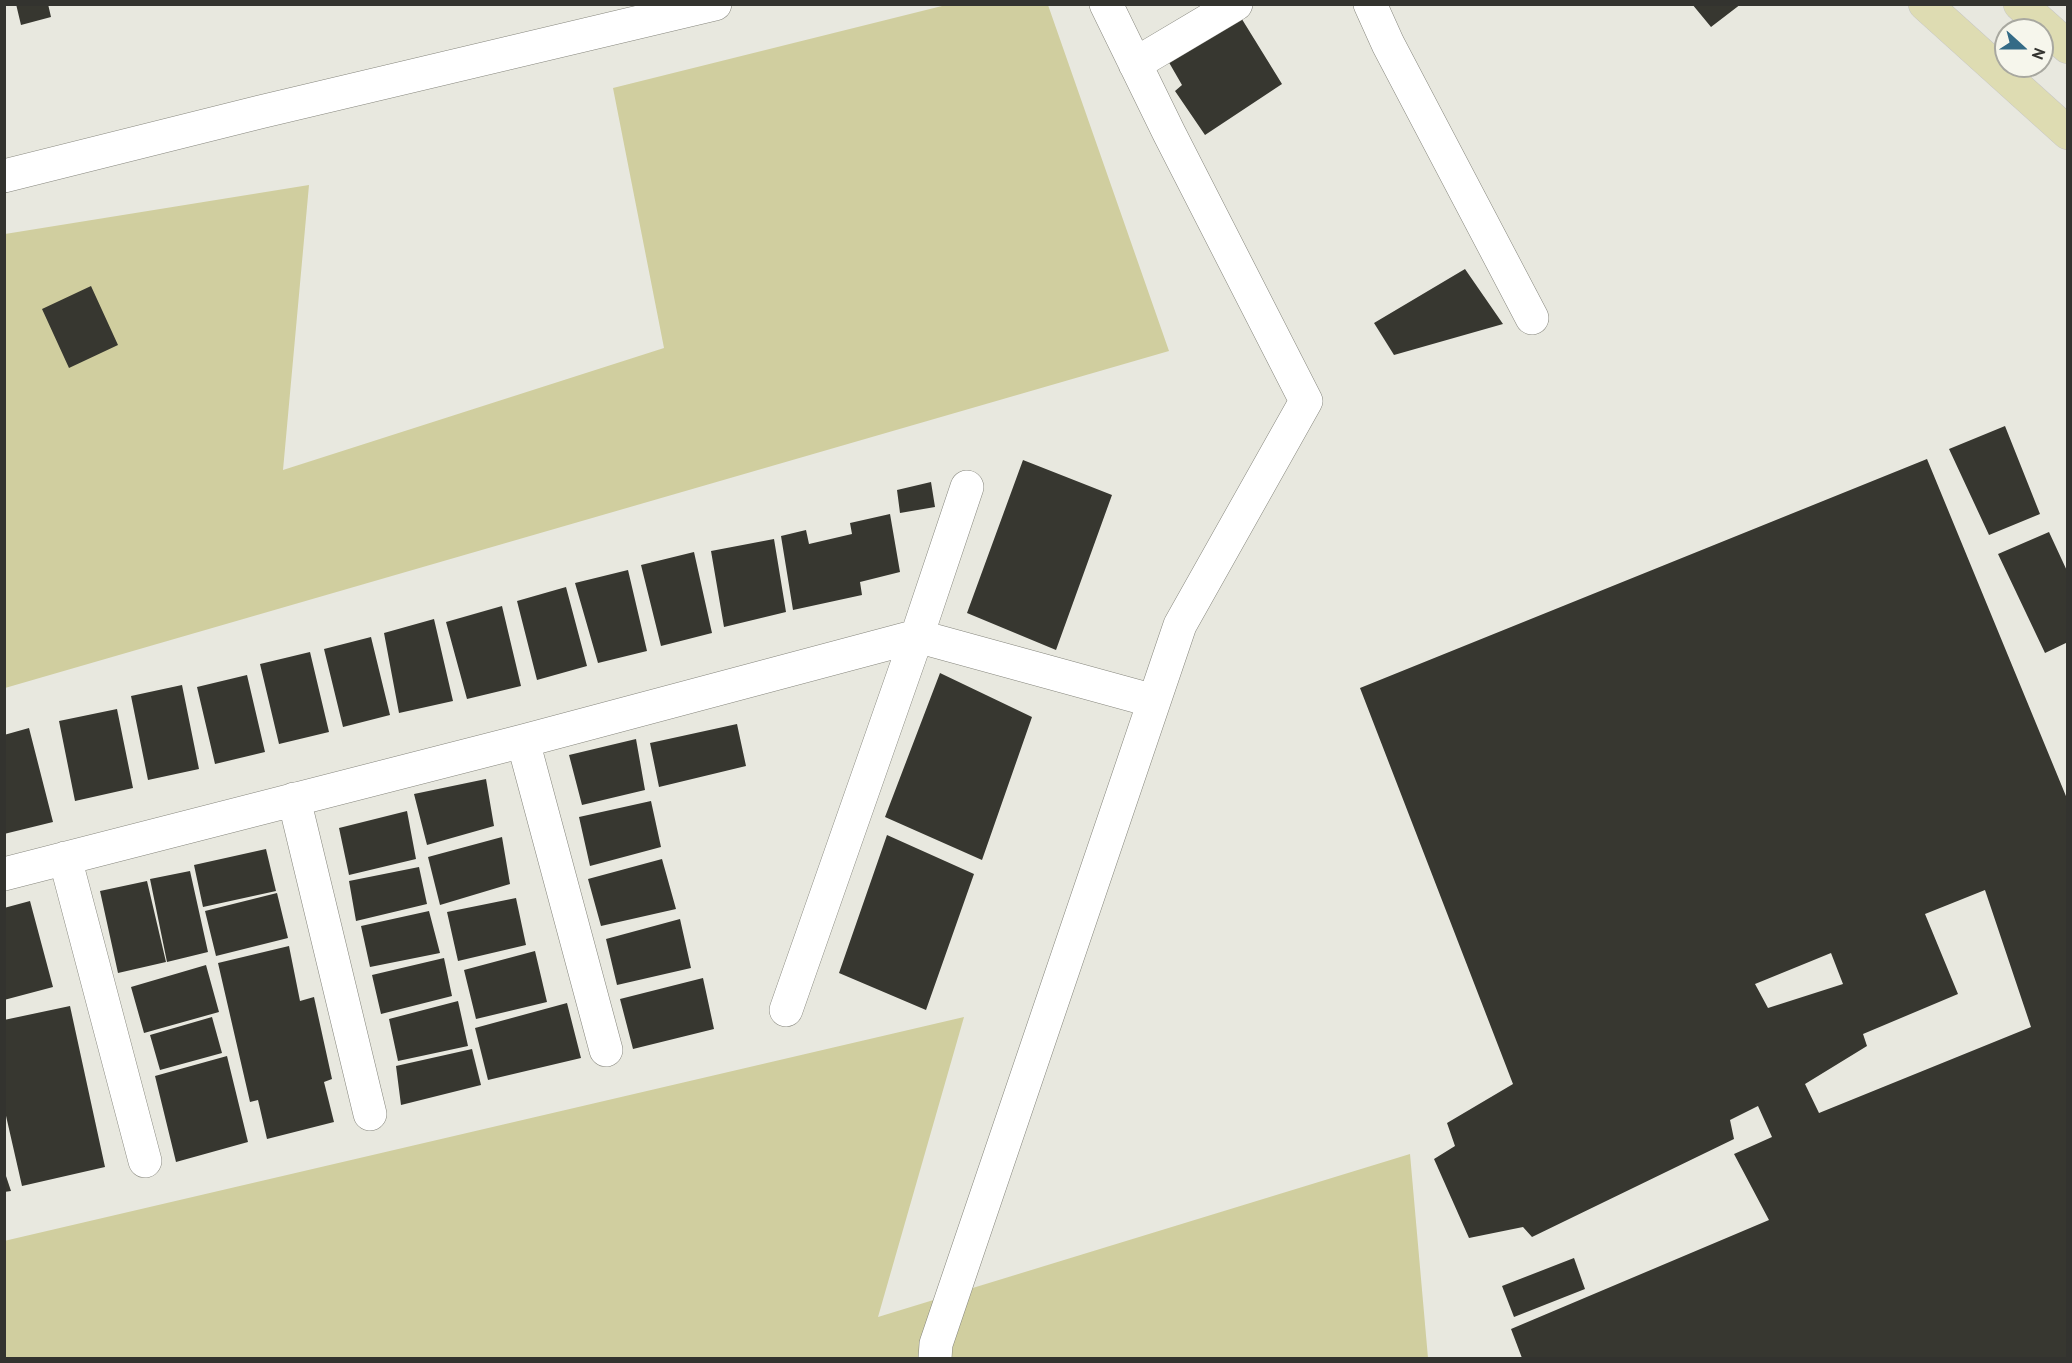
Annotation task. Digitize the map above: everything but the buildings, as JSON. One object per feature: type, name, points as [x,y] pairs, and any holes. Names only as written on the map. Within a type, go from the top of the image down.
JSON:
[{"type":"main road","points":[[1925,4],[2067,133]]},
{"type":"main road","points":[[2020,4],[2067,47]]},
{"type":"street","points":[[4,176],[260,112],[715,4]]},
{"type":"street","points":[[935,1359],[936,1344],[1180,625],[1306,401],[1106,4]]},
{"type":"street","points":[[1135,64],[1236,4]]},
{"type":"street","points":[[1370,4],[1388,44],[1532,318]]},
{"type":"street","points":[[786,1010],[917,636],[966,487]]},
{"type":"street","points":[[4,874],[523,741],[917,636],[1154,701]]},
{"type":"street","points":[[523,741],[606,1050]]},
{"type":"street","points":[[294,800],[370,1114]]},
{"type":"street","points":[[65,858],[145,1161]]},
{"type":"shaded area","points":[[946,5],[1048,5],[1169,351],[5,688],[5,234],[309,185],[283,470],[664,348],[613,88]]},
{"type":"shaded area","points":[[964,1017],[878,1317],[1410,1154],[1428,1358],[5,1358],[4,1241]]}]
